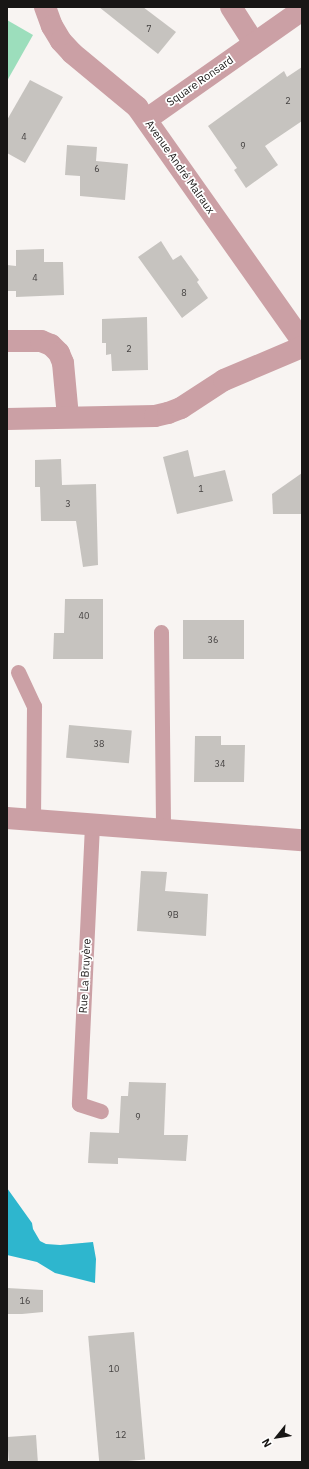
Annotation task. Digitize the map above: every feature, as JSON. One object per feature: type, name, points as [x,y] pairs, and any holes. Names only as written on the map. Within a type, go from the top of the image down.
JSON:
[{"type":"street","name":"Avenue André Malraux","points":[[45,7],[52,26],[61,41],[72,53],[138,107],[302,341]]},
{"type":"street","points":[[231,7],[254,43]]},
{"type":"street","name":"Square Ronsard","points":[[147,120],[302,10]]},
{"type":"street","points":[[7,341],[41,341],[51,345],[59,353],[63,363],[68,417]]},
{"type":"street","points":[[7,419],[154,416],[168,413],[181,408],[224,380],[302,347]]},
{"type":"street","points":[[7,818],[302,840]]},
{"type":"lane","points":[[161,632],[163,830]]},
{"type":"lane","points":[[18,672],[34,706],[34,821]]},
{"type":"lane","name":"Rue La Bruyère","points":[[92,825],[79,1104],[101,1111]]},
{"type":"green space","points":[[7,20],[33,35],[7,81]]},
{"type":"water","points":[[7,1188],[32,1223],[33,1229],[40,1241],[46,1244],[60,1245],[93,1242],[96,1259],[95,1283],[55,1273],[37,1262],[7,1255]]},
{"type":"building","points":[[99,7],[143,7],[176,32],[158,54]]},
{"type":"building","points":[[302,67],[302,121],[265,146],[278,165],[246,188],[234,170],[237,168],[208,126],[284,71],[287,77]]},
{"type":"building","points":[[30,80],[63,97],[25,163],[7,153],[7,120]]},
{"type":"building","points":[[67,145],[97,147],[96,161],[128,164],[125,200],[80,196],[80,176],[65,175]]},
{"type":"building","points":[[161,241],[173,260],[181,255],[199,280],[197,282],[208,298],[182,318],[138,257]]},
{"type":"building","points":[[44,249],[44,262],[63,262],[64,295],[16,297],[16,291],[7,291],[7,265],[16,266],[16,250]]},
{"type":"building","points":[[147,317],[148,370],[112,371],[111,354],[106,355],[106,343],[102,343],[102,319]]},
{"type":"building","points":[[188,450],[194,477],[225,470],[233,501],[177,514],[163,457]]},
{"type":"building","points":[[61,459],[62,485],[96,484],[98,565],[83,567],[76,521],[41,521],[40,487],[35,487],[35,460]]},
{"type":"building","points":[[302,473],[302,514],[273,514],[272,494]]},
{"type":"building","points":[[65,599],[103,599],[103,659],[53,659],[54,633],[64,633]]},
{"type":"building","points":[[183,620],[244,620],[244,659],[183,659]]},
{"type":"building","points":[[69,725],[132,730],[129,763],[66,758]]},
{"type":"building","points":[[195,736],[221,736],[221,745],[245,745],[244,782],[194,782]]},
{"type":"building","points":[[141,871],[167,872],[165,891],[208,894],[206,936],[137,931]]},
{"type":"building","points":[[129,1082],[166,1083],[164,1135],[188,1135],[186,1161],[118,1158],[118,1164],[88,1163],[90,1132],[119,1133],[121,1096],[128,1096]]},
{"type":"building","points":[[7,1288],[43,1290],[43,1312],[7,1314]]},
{"type":"building","points":[[134,1332],[145,1460],[99,1462],[88,1336]]},
{"type":"building","points":[[36,1435],[38,1462],[9,1462],[7,1437]]}]
